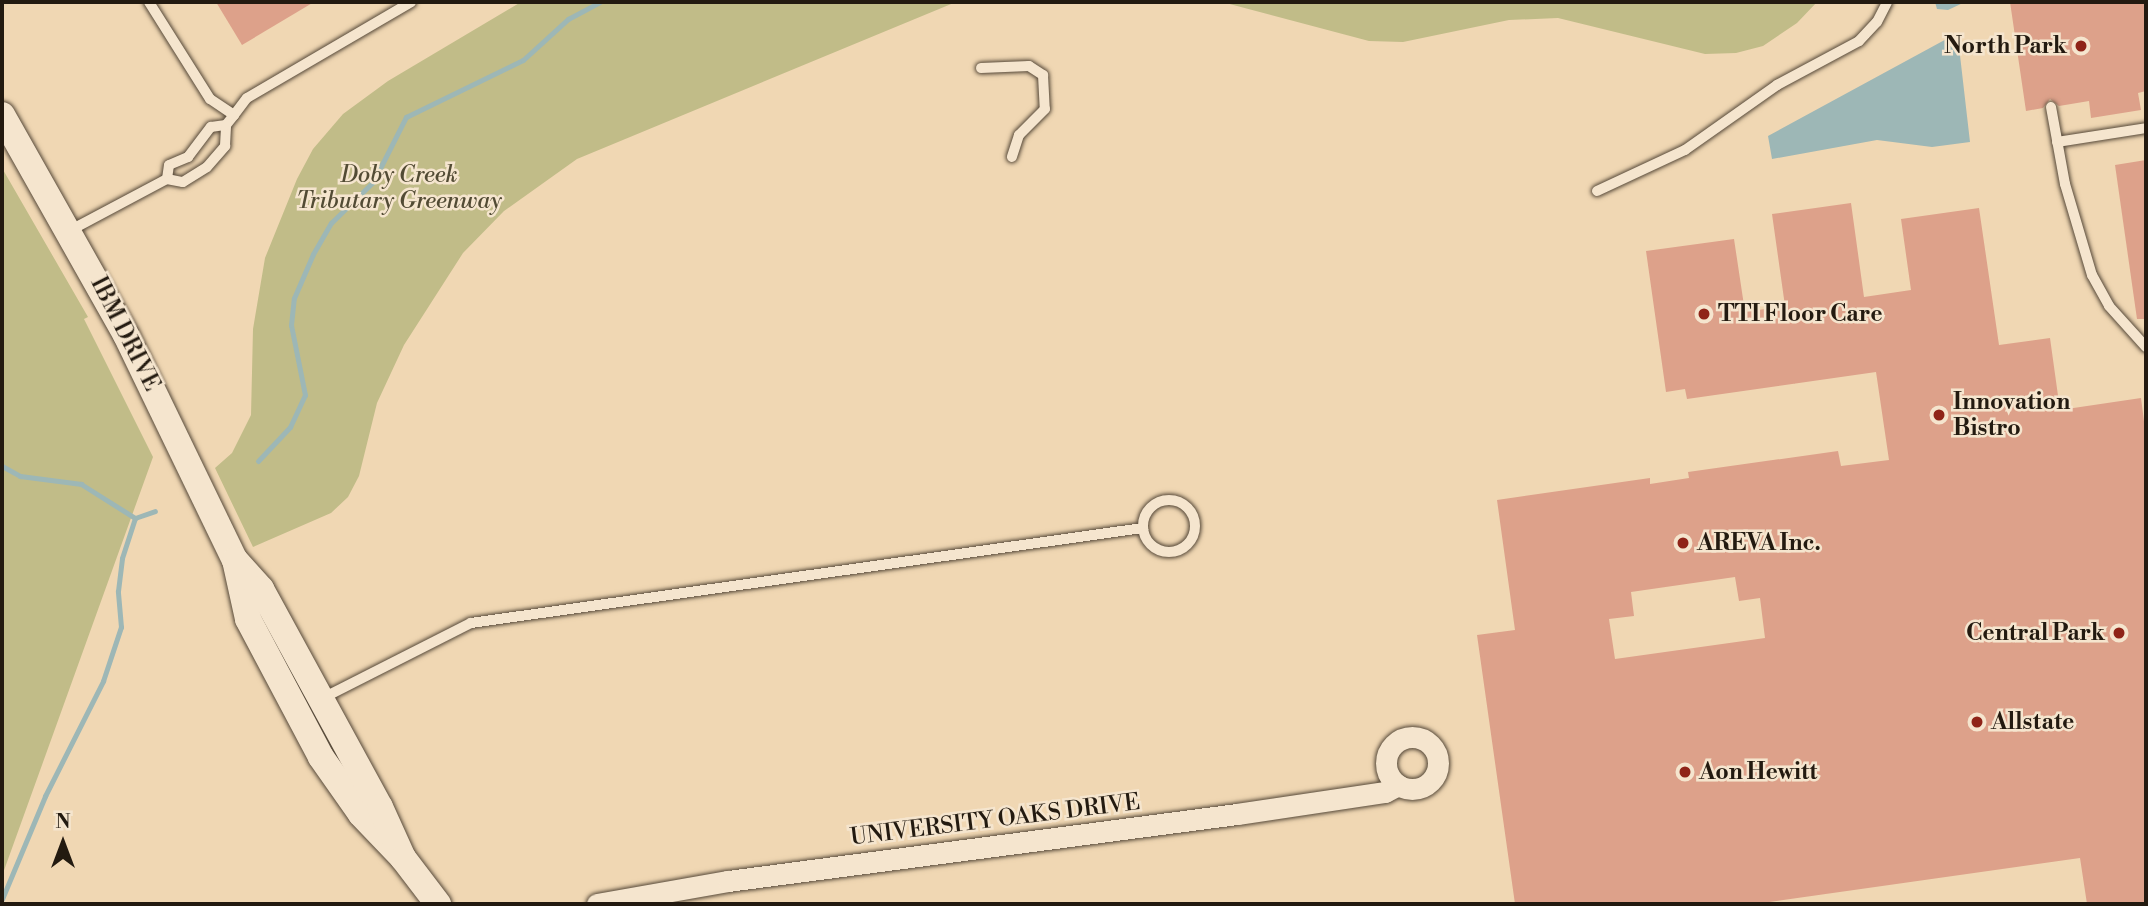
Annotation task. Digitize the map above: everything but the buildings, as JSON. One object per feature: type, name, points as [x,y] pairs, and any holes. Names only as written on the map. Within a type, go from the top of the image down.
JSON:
[{"type":"street","name":"IBM DRIVE","points":[[2,115],[69,231],[150,383],[235,560],[248,619],[321,757],[361,814],[403,858],[438,904]]},
{"type":"street","name":"IBM DRIVE","points":[[235,560],[261,589],[319,701],[380,807],[403,858]]},
{"type":"street","name":"UNIVERSITY OAKS DRIVE","points":[[597,904],[832,867],[1159,826],[1385,792],[1398,785]]},
{"type":"lane","points":[[149,2],[210,99],[234,115]]},
{"type":"lane","points":[[69,231],[167,179],[183,182],[207,167],[225,146],[226,125],[247,98],[411,2]]},
{"type":"lane","points":[[1597,191],[1685,150],[1777,85],[1859,41],[1877,22],[1887,2]]},
{"type":"lane","points":[[981,68],[1029,66],[1044,75],[1045,109],[1019,135],[1012,157]]},
{"type":"lane","points":[[2051,107],[2057,142],[2092,275],[2109,306],[2146,346]]},
{"type":"lane","points":[[167,179],[169,165],[188,157],[211,127],[226,125]]},
{"type":"lane","points":[[2057,142],[2146,128]]},
{"type":"lane","points":[[1168,499],[1191,511],[1196,528],[1188,544],[1172,552],[1156,548],[1143,528],[1153,505],[1168,499]]},
{"type":"lane","points":[[319,701],[447,632],[475,622],[1143,528]]},
{"type":"green space","name":"Doby Creek Tributary Greenway","points":[[521,2],[956,2],[577,159],[504,211],[463,253],[404,345],[377,403],[359,476],[348,497],[331,513],[253,547],[215,468],[232,453],[251,415],[253,329],[265,258],[297,179],[313,149],[343,114],[388,81]]},
{"type":"green space","points":[[1222,2],[1817,2],[1797,23],[1763,46],[1736,53],[1705,54],[1558,18],[1509,20],[1403,42],[1369,41]]},
{"type":"green space","points":[[2,168],[88,317],[84,319],[153,457],[2,876]]},
{"type":"water","points":[[1935,2],[1965,2],[1948,10],[1937,9]]},
{"type":"water","points":[[1952,36],[1958,38],[1970,142],[1932,147],[1877,140],[1772,159],[1768,136]]},
{"type":"waterway","points":[[258,461],[290,427],[305,395],[291,325],[294,298],[313,254],[331,223],[373,182],[406,117],[523,60],[568,19],[600,2]]},
{"type":"waterway","points":[[2,466],[20,476],[81,484],[135,518]]},
{"type":"waterway","points":[[2,899],[45,796],[103,681],[121,627],[118,591],[122,558],[135,518],[155,511]]},
{"type":"place","name":"North Park","points":[[2081,46]]},
{"type":"place","name":"TTI Floor Care","points":[[1704,314]]},
{"type":"place","name":"Innovation Bistro","points":[[1939,415]]},
{"type":"place","name":"AREVA Inc.","points":[[1683,543]]},
{"type":"place","name":"Central Park","points":[[2119,633]]},
{"type":"place","name":"Allstate","points":[[1977,722]]},
{"type":"place","name":"Aon Hewitt","points":[[1685,772]]}]
